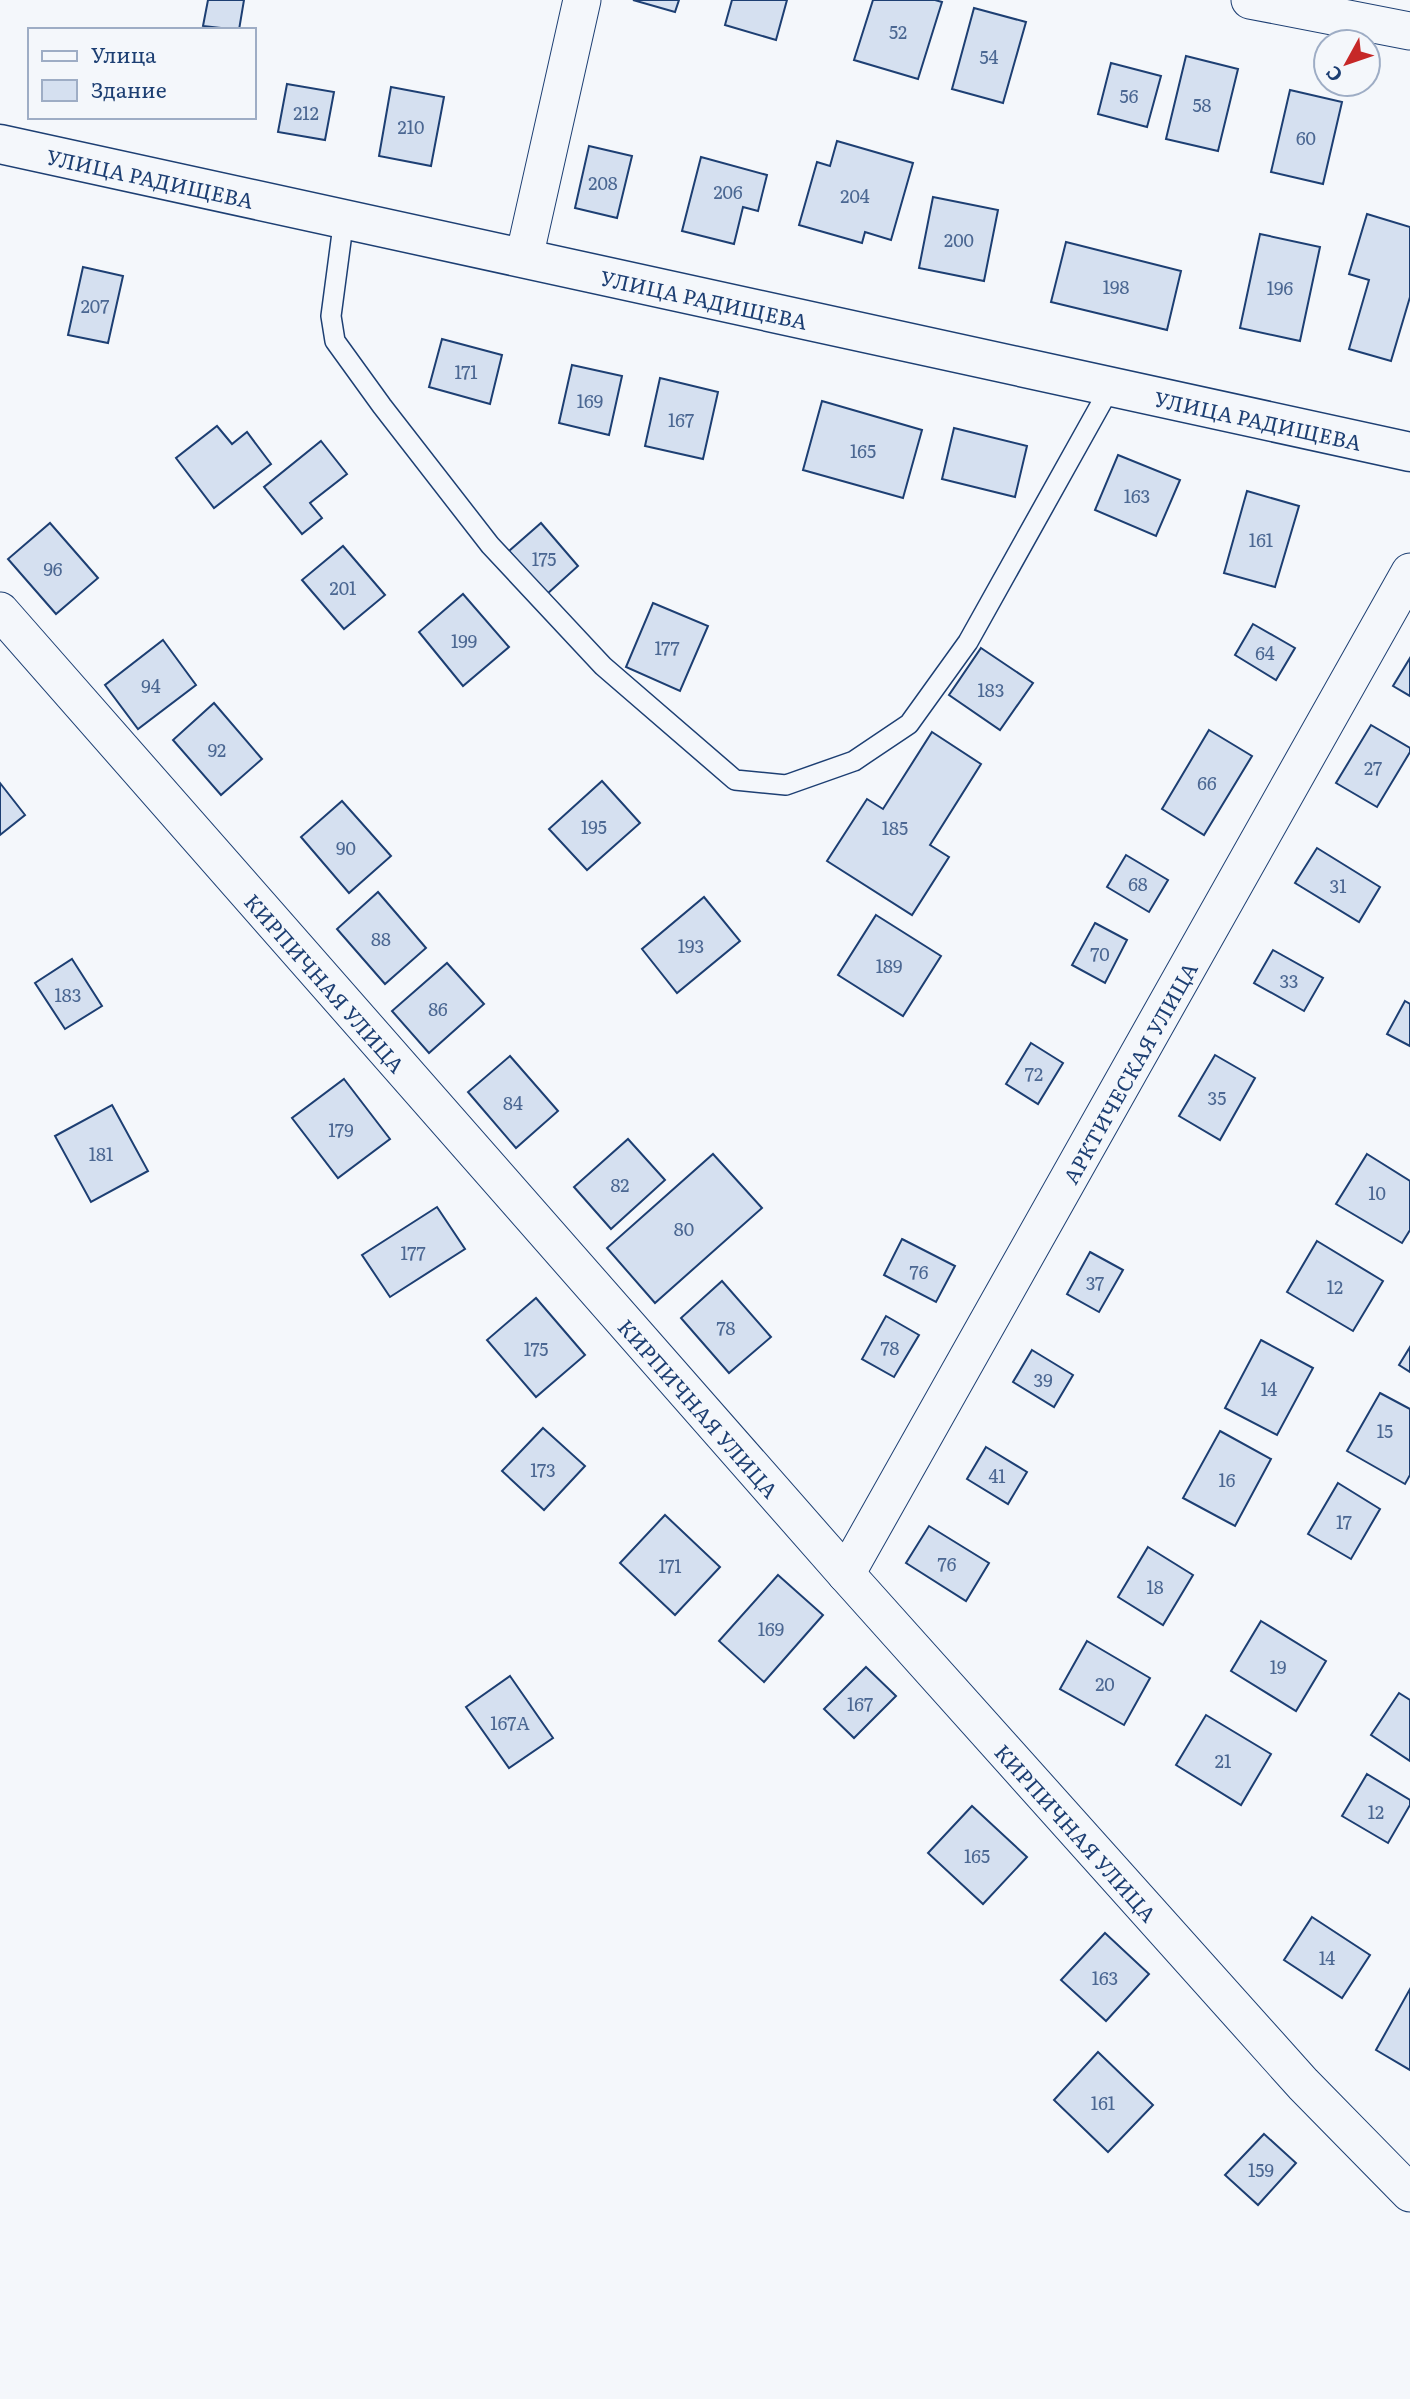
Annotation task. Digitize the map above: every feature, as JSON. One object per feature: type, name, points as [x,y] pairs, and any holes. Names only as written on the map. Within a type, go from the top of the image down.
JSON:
[{"type":"street","points":[[524,258],[582,0]]},
{"type":"street","points":[[1250,0],[1410,31]]},
{"type":"street","name":"УЛИЦА РАДИЩЕВА","points":[[0,144],[1410,452]]},
{"type":"street","name":"АРКТИЧЕСКАЯ УЛИЦА","points":[[846,1574],[1410,572]]},
{"type":"street","name":"КИРПИЧНАЯ УЛИЦА","points":[[0,611],[846,1574],[1303,2084],[1410,2193]]},
{"type":"lane","points":[[344,218],[331,316],[335,341],[382,407],[490,545],[603,666],[735,780],[786,785],[854,761],[909,724],[968,642],[1111,386]]},
{"type":"building","points":[[208,0],[244,0],[239,28],[203,26]]},
{"type":"building","points":[[633,0],[679,0],[675,12]]},
{"type":"building","points":[[732,0],[787,0],[776,40],[725,25]]},
{"type":"building","points":[[873,0],[942,2],[918,79],[854,60]]},
{"type":"building","points":[[974,8],[1026,22],[1003,103],[952,89]]},
{"type":"building","points":[[1186,56],[1238,69],[1218,151],[1166,139]]},
{"type":"building","points":[[1111,63],[1161,76],[1147,127],[1098,114]]},
{"type":"building","points":[[287,84],[334,92],[325,140],[278,132]]},
{"type":"building","points":[[391,87],[444,97],[431,166],[379,156]]},
{"type":"building","points":[[1290,90],[1312,95],[1312,98],[1342,102],[1323,184],[1271,172]]},
{"type":"building","points":[[837,141],[913,163],[891,240],[865,232],[862,243],[799,225],[817,162],[830,166]]},
{"type":"building","points":[[589,146],[632,156],[617,218],[575,208]]},
{"type":"building","points":[[701,157],[767,175],[758,211],[743,207],[734,244],[682,231]]},
{"type":"building","points":[[933,197],[998,210],[984,281],[919,268]]},
{"type":"building","points":[[1367,214],[1410,227],[1410,297],[1391,361],[1349,349],[1369,280],[1349,274]]},
{"type":"building","points":[[1260,234],[1320,247],[1300,341],[1240,328]]},
{"type":"building","points":[[1066,242],[1181,271],[1167,330],[1051,302]]},
{"type":"building","points":[[83,267],[123,276],[108,343],[68,335]]},
{"type":"building","points":[[442,339],[502,355],[490,404],[429,387]]},
{"type":"building","points":[[572,365],[622,376],[609,435],[559,423]]},
{"type":"building","points":[[660,378],[718,392],[703,459],[645,446]]},
{"type":"building","points":[[822,401],[922,430],[903,498],[803,470]]},
{"type":"building","points":[[217,426],[232,444],[247,432],[271,464],[214,508],[176,458]]},
{"type":"building","points":[[954,428],[1027,446],[1015,497],[942,479]]},
{"type":"building","points":[[321,441],[347,474],[310,503],[322,518],[302,534],[264,487]]},
{"type":"building","points":[[1118,455],[1180,480],[1156,536],[1095,510]]},
{"type":"building","points":[[1247,491],[1299,506],[1275,587],[1224,573]]},
{"type":"building","points":[[50,523],[98,578],[56,614],[8,559]]},
{"type":"building","points":[[541,523],[578,566],[547,594],[509,551]]},
{"type":"building","points":[[343,546],[385,595],[344,629],[302,580]]},
{"type":"building","points":[[463,594],[509,647],[463,686],[419,632]]},
{"type":"building","points":[[653,603],[708,626],[680,691],[626,667]]},
{"type":"building","points":[[1253,624],[1295,648],[1276,680],[1235,655]]},
{"type":"building","points":[[163,640],[196,685],[138,729],[105,685]]},
{"type":"building","points":[[981,648],[1033,683],[1000,730],[949,695]]},
{"type":"building","points":[[1410,658],[1410,696],[1393,686]]},
{"type":"building","points":[[214,703],[262,759],[221,795],[173,740]]},
{"type":"building","points":[[1371,725],[1410,748],[1377,807],[1336,783]]},
{"type":"building","points":[[1209,730],[1252,756],[1204,835],[1162,809]]},
{"type":"building","points":[[932,732],[981,764],[930,845],[949,857],[912,915],[827,861],[867,799],[883,809]]},
{"type":"building","points":[[602,781],[640,823],[587,870],[549,829]]},
{"type":"building","points":[[0,783],[25,815],[0,835]]},
{"type":"building","points":[[342,801],[391,856],[349,893],[301,837]]},
{"type":"building","points":[[1317,848],[1380,887],[1359,922],[1295,883]]},
{"type":"building","points":[[1126,855],[1168,880],[1149,912],[1107,887]]},
{"type":"building","points":[[378,892],[426,948],[385,984],[337,929]]},
{"type":"building","points":[[704,897],[740,941],[677,993],[642,949]]},
{"type":"building","points":[[876,915],[941,956],[903,1016],[838,975]]},
{"type":"building","points":[[1095,923],[1127,940],[1105,983],[1072,965]]},
{"type":"building","points":[[1273,950],[1323,978],[1304,1011],[1254,983]]},
{"type":"building","points":[[72,959],[102,1006],[65,1029],[35,983]]},
{"type":"building","points":[[447,963],[484,1004],[429,1053],[392,1011]]},
{"type":"building","points":[[1405,1001],[1410,1004],[1410,1046],[1387,1034]]},
{"type":"building","points":[[1031,1043],[1063,1063],[1038,1104],[1006,1084]]},
{"type":"building","points":[[1215,1055],[1255,1078],[1220,1140],[1179,1116]]},
{"type":"building","points":[[510,1056],[558,1111],[516,1148],[468,1092]]},
{"type":"building","points":[[344,1079],[390,1139],[338,1178],[292,1118]]},
{"type":"building","points":[[112,1105],[148,1171],[91,1202],[55,1136]]},
{"type":"building","points":[[628,1139],[665,1180],[611,1229],[574,1187]]},
{"type":"building","points":[[713,1154],[762,1208],[655,1303],[607,1248]]},
{"type":"building","points":[[1367,1154],[1410,1181],[1410,1230],[1402,1243],[1336,1204]]},
{"type":"building","points":[[437,1207],[465,1249],[390,1297],[362,1255]]},
{"type":"building","points":[[902,1239],[955,1266],[936,1302],[884,1275]]},
{"type":"building","points":[[1317,1241],[1383,1281],[1353,1331],[1287,1292]]},
{"type":"building","points":[[1090,1252],[1123,1270],[1099,1312],[1067,1294]]},
{"type":"building","points":[[722,1281],[771,1337],[729,1373],[681,1318]]},
{"type":"building","points":[[536,1298],[585,1355],[536,1397],[487,1340]]},
{"type":"building","points":[[886,1316],[919,1335],[894,1377],[862,1359]]},
{"type":"building","points":[[1261,1340],[1313,1368],[1277,1435],[1225,1408]]},
{"type":"building","points":[[1410,1347],[1410,1372],[1399,1365]]},
{"type":"building","points":[[1032,1350],[1073,1375],[1054,1407],[1013,1382]]},
{"type":"building","points":[[1380,1393],[1410,1409],[1410,1475],[1405,1484],[1347,1451]]},
{"type":"building","points":[[543,1428],[585,1466],[544,1510],[502,1471]]},
{"type":"building","points":[[1220,1431],[1271,1459],[1235,1526],[1183,1498]]},
{"type":"building","points":[[986,1447],[1027,1472],[1008,1504],[967,1479]]},
{"type":"building","points":[[1338,1483],[1380,1509],[1351,1559],[1308,1534]]},
{"type":"building","points":[[665,1515],[720,1567],[675,1615],[620,1563]]},
{"type":"building","points":[[929,1526],[989,1563],[966,1601],[906,1563]]},
{"type":"building","points":[[1148,1547],[1193,1575],[1163,1625],[1118,1597]]},
{"type":"building","points":[[778,1575],[823,1615],[764,1682],[719,1641]]},
{"type":"building","points":[[1261,1621],[1326,1661],[1296,1711],[1231,1671]]},
{"type":"building","points":[[1087,1641],[1150,1678],[1124,1725],[1060,1689]]},
{"type":"building","points":[[866,1667],[896,1696],[854,1738],[824,1709]]},
{"type":"building","points":[[510,1676],[553,1738],[509,1768],[466,1707]]},
{"type":"building","points":[[1399,1693],[1410,1700],[1410,1761],[1371,1735]]},
{"type":"building","points":[[1206,1715],[1271,1754],[1241,1805],[1176,1765]]},
{"type":"building","points":[[1367,1774],[1410,1800],[1410,1805],[1388,1843],[1342,1816]]},
{"type":"building","points":[[972,1806],[1027,1857],[983,1904],[928,1853]]},
{"type":"building","points":[[1312,1917],[1370,1955],[1342,1998],[1284,1960]]},
{"type":"building","points":[[1105,1933],[1149,1974],[1106,2021],[1061,1980]]},
{"type":"building","points":[[1410,1989],[1410,2070],[1376,2050]]},
{"type":"building","points":[[1098,2052],[1153,2105],[1108,2152],[1054,2100]]},
{"type":"building","points":[[1264,2134],[1296,2163],[1258,2205],[1225,2175]]}]
